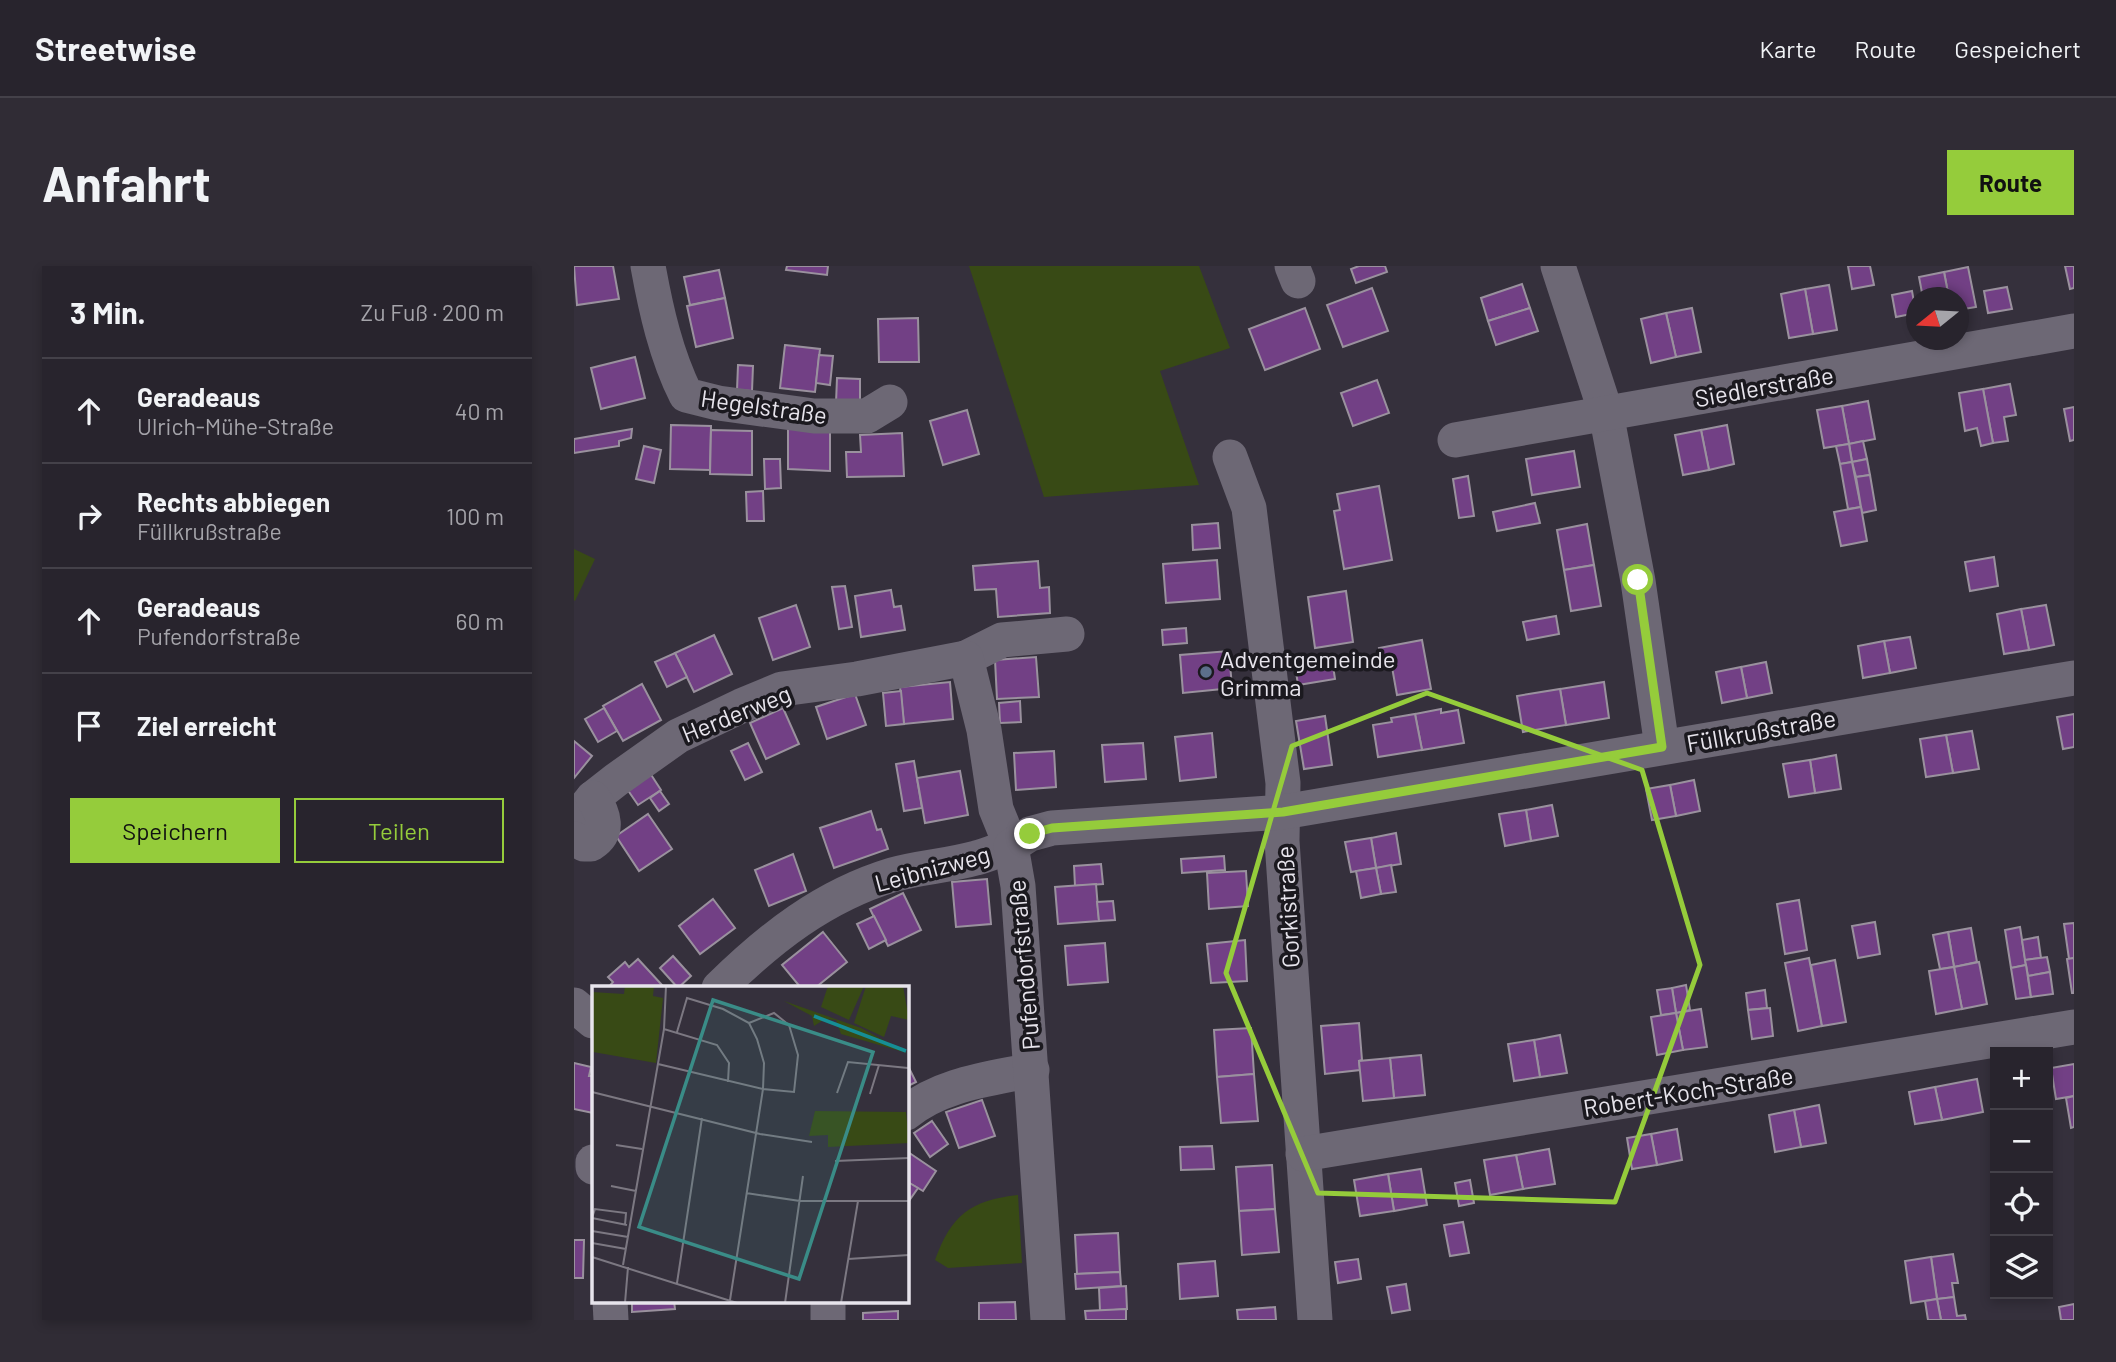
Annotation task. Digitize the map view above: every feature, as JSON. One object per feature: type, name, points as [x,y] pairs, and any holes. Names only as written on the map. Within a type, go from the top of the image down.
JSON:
[{"type":"street","name":"Hegelstraße","points":[[648,266],[657,313],[676,374],[686,395],[718,403],[814,416],[867,416],[890,402]]},
{"type":"street","points":[[1558,266],[1606,413],[1638,580],[1662,747]]},
{"type":"street","name":"Siedlerstraße","points":[[1455,440],[2074,331]]},
{"type":"street","name":"Gorkistraße","points":[[1230,457],[1249,508],[1283,783],[1282,841],[1315,1320]]},
{"type":"street","name":"Herderweg","points":[[584,809],[678,736],[782,690],[966,658],[1002,640],[1067,634]]},
{"type":"street","points":[[966,658],[984,730],[996,809],[1011,846]]},
{"type":"street","name":"Füllkrußstraße","points":[[1283,812],[2074,678]]},
{"type":"street","points":[[574,839],[583,844],[591,844],[603,833],[605,824],[601,810],[584,809]]},
{"type":"street","name":"Pufendorfstraße","points":[[1048,1320],[1018,886],[1011,846],[1030,834],[1052,828],[1283,812]]},
{"type":"street","name":"Leibnizweg","points":[[721,986],[771,939],[809,912],[852,891],[891,875],[974,859],[1011,846]]},
{"type":"street","points":[[574,1005],[592,1020]]},
{"type":"street","name":"Robert-Koch-Straße","points":[[1303,1154],[2074,1027]]},
{"type":"street","points":[[908,1111],[920,1101],[963,1085],[1032,1070]]},
{"type":"street","points":[[610,1302],[611,1320]]},
{"type":"street","points":[[828,1302],[828,1320]]},
{"type":"highlighted area","points":[[1427,693],[1642,770],[1700,965],[1615,1202],[1318,1193],[1226,973],[1292,746]]},
{"type":"green space","points":[[969,266],[1199,266],[1230,348],[1160,371],[1199,485],[1044,497]]},
{"type":"green space","points":[[574,549],[595,559],[575,601],[574,600]]},
{"type":"green space","points":[[1018,1195],[1022,1263],[948,1268],[935,1260],[948,1232],[965,1212],[987,1201]]},
{"type":"building","points":[[574,266],[613,266],[619,299],[577,305]]},
{"type":"building","points":[[787,266],[828,266],[827,275],[786,270]]},
{"type":"building","points":[[1359,266],[1385,266],[1387,272],[1356,283],[1351,269]]},
{"type":"building","points":[[1848,266],[1870,266],[1874,285],[1852,289]]},
{"type":"building","points":[[2065,266],[2074,266],[2074,288],[2070,289]]},
{"type":"building","points":[[1968,267],[1976,307],[1969,308],[1969,287],[1947,287],[1944,272]]},
{"type":"building","points":[[719,270],[725,298],[690,305],[684,277]]},
{"type":"building","points":[[1944,272],[1947,287],[1921,287],[1919,277]]},
{"type":"building","points":[[1522,284],[1530,308],[1488,321],[1481,298]]},
{"type":"building","points":[[1829,285],[1837,330],[1813,334],[1805,289]]},
{"type":"building","points":[[2007,287],[2012,309],[1988,313],[1984,291]]},
{"type":"building","points":[[1372,288],[1388,331],[1343,347],[1327,305]]},
{"type":"building","points":[[1805,289],[1813,334],[1789,338],[1781,294]]},
{"type":"building","points":[[1906,292],[1906,315],[1896,317],[1892,295]]},
{"type":"building","points":[[725,298],[733,338],[696,347],[687,306]]},
{"type":"building","points":[[1305,308],[1320,349],[1265,370],[1249,329]]},
{"type":"building","points":[[1530,308],[1538,331],[1496,345],[1488,321]]},
{"type":"building","points":[[1692,308],[1701,352],[1676,357],[1666,313]]},
{"type":"building","points":[[1666,313],[1676,357],[1651,363],[1641,319]]},
{"type":"building","points":[[918,318],[919,362],[879,362],[878,319]]},
{"type":"building","points":[[785,345],[820,349],[815,392],[780,388]]},
{"type":"building","points":[[819,355],[833,356],[830,385],[816,383]]},
{"type":"building","points":[[635,357],[645,398],[601,409],[591,368]]},
{"type":"building","points":[[738,365],[753,366],[752,391],[737,390]]},
{"type":"building","points":[[837,378],[860,379],[860,404],[836,403]]},
{"type":"building","points":[[1377,380],[1389,413],[1353,426],[1341,393]]},
{"type":"building","points":[[2010,384],[2016,415],[2004,417],[2008,441],[1993,443],[1983,389]]},
{"type":"building","points":[[1983,389],[1993,443],[1981,446],[1977,428],[1965,431],[1959,393]]},
{"type":"building","points":[[1868,401],[1875,439],[1849,444],[1842,406]]},
{"type":"building","points":[[1842,406],[1849,444],[1824,448],[1817,410]]},
{"type":"building","points":[[2074,407],[2074,440],[2070,441],[2064,409]]},
{"type":"building","points":[[967,410],[979,454],[943,465],[930,421]]},
{"type":"building","points":[[671,425],[711,426],[710,470],[670,469]]},
{"type":"building","points":[[1727,425],[1734,464],[1709,470],[1701,430]]},
{"type":"building","points":[[788,428],[830,430],[830,471],[788,469]]},
{"type":"building","points":[[632,429],[631,438],[619,441],[619,446],[574,453],[574,439]]},
{"type":"building","points":[[711,430],[752,431],[752,475],[710,474]]},
{"type":"building","points":[[1701,430],[1709,470],[1683,475],[1675,435]]},
{"type":"building","points":[[902,433],[904,476],[847,477],[846,452],[861,452],[860,435]]},
{"type":"building","points":[[1863,441],[1867,459],[1852,462],[1849,444]]},
{"type":"building","points":[[1849,444],[1852,462],[1840,464],[1836,446]]},
{"type":"building","points":[[644,446],[661,450],[654,483],[636,479]]},
{"type":"building","points":[[1574,451],[1580,487],[1532,495],[1526,459]]},
{"type":"building","points":[[764,459],[780,459],[781,488],[765,489]]},
{"type":"building","points":[[1867,459],[1870,475],[1856,477],[1852,462]]},
{"type":"building","points":[[1852,462],[1861,507],[1848,509],[1840,464]]},
{"type":"building","points":[[1870,475],[1876,510],[1862,513],[1856,477]]},
{"type":"building","points":[[1468,476],[1474,516],[1459,518],[1453,479]]},
{"type":"building","points":[[1379,486],[1392,560],[1344,569],[1334,511],[1340,510],[1337,494]]},
{"type":"building","points":[[763,491],[764,521],[747,521],[746,492]]},
{"type":"building","points":[[1535,503],[1540,523],[1497,531],[1493,512]]},
{"type":"building","points":[[1861,507],[1867,541],[1841,546],[1834,512]]},
{"type":"building","points":[[1218,523],[1220,548],[1193,550],[1192,525]]},
{"type":"building","points":[[1587,524],[1594,565],[1564,570],[1557,530]]},
{"type":"building","points":[[1994,557],[1998,586],[1970,591],[1965,562]]},
{"type":"building","points":[[1217,560],[1220,599],[1166,603],[1163,564]]},
{"type":"building","points":[[1038,561],[1040,588],[1049,587],[1050,613],[998,617],[996,589],[975,590],[973,566]]},
{"type":"building","points":[[1594,565],[1601,606],[1571,611],[1564,570]]},
{"type":"building","points":[[845,586],[852,627],[839,629],[832,587]]},
{"type":"building","points":[[891,590],[894,607],[901,606],[905,630],[861,637],[855,596]]},
{"type":"building","points":[[1346,591],[1353,642],[1315,648],[1308,597]]},
{"type":"building","points":[[796,605],[810,647],[773,660],[759,618]]},
{"type":"building","points":[[2046,605],[2054,645],[2029,650],[2021,609]]},
{"type":"building","points":[[2021,609],[2029,650],[2004,654],[1997,614]]},
{"type":"building","points":[[1556,616],[1559,634],[1527,640],[1523,622]]},
{"type":"building","points":[[1186,628],[1187,643],[1163,645],[1162,630]]},
{"type":"building","points":[[714,635],[732,674],[694,692],[675,653]]},
{"type":"building","points":[[1910,637],[1916,668],[1890,673],[1884,641]]},
{"type":"building","points":[[1422,640],[1431,689],[1397,695],[1392,667],[1383,668],[1379,648]]},
{"type":"building","points":[[1884,641],[1890,673],[1863,678],[1858,646]]},
{"type":"building","name":"Adventgemeinde Grimma","points":[[1229,651],[1232,688],[1183,693],[1180,655]]},
{"type":"building","points":[[675,653],[687,677],[667,687],[655,662]]},
{"type":"building","points":[[1036,657],[1039,697],[997,699],[995,660]]},
{"type":"building","points":[[1332,659],[1335,679],[1298,685],[1295,665]]},
{"type":"building","points":[[1766,662],[1772,693],[1747,698],[1741,667]]},
{"type":"building","points":[[1741,667],[1747,698],[1722,703],[1716,672]]},
{"type":"building","points":[[950,682],[953,719],[904,724],[900,687]]},
{"type":"building","points":[[1604,682],[1609,718],[1566,725],[1560,689]]},
{"type":"building","points":[[642,684],[661,720],[623,741],[603,706]]},
{"type":"building","points":[[1560,689],[1566,725],[1523,732],[1517,696]]},
{"type":"building","points":[[901,691],[904,724],[886,726],[883,693]]},
{"type":"building","points":[[855,694],[866,725],[827,739],[816,707]]},
{"type":"building","points":[[1020,701],[1021,722],[1000,723],[999,703]]},
{"type":"building","points":[[604,708],[617,731],[598,742],[585,719]]},
{"type":"building","points":[[783,708],[799,744],[766,759],[750,723]]},
{"type":"building","points":[[1441,709],[1441,713],[1458,710],[1464,743],[1422,750],[1415,714]]},
{"type":"building","points":[[1415,714],[1422,750],[1378,757],[1373,725],[1392,722],[1391,718]]},
{"type":"building","points":[[2074,714],[2074,747],[2063,749],[2057,717]]},
{"type":"building","points":[[1325,716],[1332,765],[1304,769],[1296,721]]},
{"type":"building","points":[[1972,731],[1979,769],[1953,773],[1946,735]]},
{"type":"building","points":[[1212,733],[1216,777],[1180,781],[1175,737]]},
{"type":"building","points":[[1946,735],[1953,773],[1926,777],[1920,739]]},
{"type":"building","points":[[574,741],[592,756],[574,778]]},
{"type":"building","points":[[748,743],[762,772],[745,780],[731,751]]},
{"type":"building","points":[[1143,743],[1146,779],[1105,782],[1102,745]]},
{"type":"building","points":[[1054,751],[1056,787],[1016,790],[1014,753]]},
{"type":"building","points":[[1836,755],[1841,789],[1815,793],[1810,760]]},
{"type":"building","points":[[1810,760],[1815,793],[1789,797],[1783,764]]},
{"type":"building","points":[[914,761],[922,808],[904,811],[896,764]]},
{"type":"building","points":[[648,770],[661,790],[638,805],[625,786]]},
{"type":"building","points":[[960,771],[968,815],[925,823],[917,778]]},
{"type":"building","points":[[1694,780],[1700,811],[1676,816],[1670,785]]},
{"type":"building","points":[[1670,785],[1676,816],[1652,820],[1646,789]]},
{"type":"building","points":[[660,791],[669,804],[659,811],[650,798]]},
{"type":"building","points":[[1552,805],[1558,836],[1531,841],[1526,810]]},
{"type":"building","points":[[1526,810],[1531,841],[1505,846],[1499,814]]},
{"type":"building","points":[[871,811],[877,830],[881,829],[888,849],[834,868],[820,828]]},
{"type":"building","points":[[648,814],[672,849],[639,871],[616,836]]},
{"type":"building","points":[[1396,833],[1401,864],[1376,868],[1371,838]]},
{"type":"building","points":[[1371,838],[1376,868],[1351,872],[1345,842]]},
{"type":"building","points":[[793,854],[806,891],[769,906],[755,870]]},
{"type":"building","points":[[1224,856],[1225,870],[1182,873],[1181,859]]},
{"type":"building","points":[[1101,864],[1103,884],[1075,886],[1074,866]]},
{"type":"building","points":[[1391,865],[1396,892],[1381,894],[1376,868]]},
{"type":"building","points":[[1376,868],[1381,894],[1361,898],[1356,871]]},
{"type":"building","points":[[1246,871],[1248,906],[1209,909],[1207,873]]},
{"type":"building","points":[[987,879],[991,924],[956,927],[952,882]]},
{"type":"building","points":[[1096,884],[1099,921],[1058,924],[1055,887]]},
{"type":"building","points":[[903,893],[921,930],[888,946],[870,909]]},
{"type":"building","points":[[713,899],[735,928],[700,954],[679,926]]},
{"type":"building","points":[[1799,900],[1807,950],[1785,954],[1777,904]]},
{"type":"building","points":[[1113,901],[1115,920],[1099,921],[1097,902]]},
{"type":"building","points":[[874,916],[886,940],[869,949],[857,924]]},
{"type":"building","points":[[1875,922],[1880,954],[1858,958],[1852,926]]},
{"type":"building","points":[[2074,923],[2074,958],[2069,959],[2064,924]]},
{"type":"building","points":[[2020,927],[2026,965],[2011,968],[2005,930]]},
{"type":"building","points":[[1971,928],[1977,962],[1954,967],[1948,932]]},
{"type":"building","points":[[823,932],[847,962],[817,986],[799,986],[782,965]]},
{"type":"building","points":[[1948,932],[1954,967],[1940,969],[1933,935]]},
{"type":"building","points":[[2038,937],[2041,958],[2025,960],[2022,940]]},
{"type":"building","points":[[1245,940],[1247,981],[1211,983],[1207,944]]},
{"type":"building","points":[[1105,943],[1108,982],[1068,985],[1065,946]]},
{"type":"building","points":[[673,956],[691,976],[680,986],[676,986],[660,968]]},
{"type":"building","points":[[2047,957],[2050,972],[2028,976],[2025,960]]},
{"type":"building","points":[[1809,958],[1822,1026],[1798,1031],[1785,963]]},
{"type":"building","points":[[2074,958],[2074,993],[2072,993],[2067,959]]},
{"type":"building","points":[[638,959],[662,985],[610,986],[613,982],[608,977],[625,962],[629,967]]},
{"type":"building","points":[[1835,960],[1846,1022],[1822,1026],[1811,965]]},
{"type":"building","points":[[1979,962],[1987,1004],[1962,1009],[1954,967]]},
{"type":"building","points":[[2026,965],[2031,997],[2016,999],[2011,968]]},
{"type":"building","points":[[1954,967],[1962,1009],[1936,1014],[1929,971]]},
{"type":"building","points":[[2050,972],[2053,994],[2031,997],[2028,976]]},
{"type":"building","points":[[1686,985],[1690,1010],[1676,1013],[1672,988]]},
{"type":"building","points":[[1672,988],[1676,1013],[1661,1015],[1657,990]]},
{"type":"building","points":[[1765,990],[1767,1008],[1748,1010],[1746,993]]},
{"type":"building","points":[[1770,1008],[1773,1036],[1752,1039],[1748,1010]]},
{"type":"building","points":[[1701,1009],[1707,1047],[1683,1050],[1676,1013]]},
{"type":"building","points":[[1676,1013],[1683,1050],[1657,1055],[1651,1017]]},
{"type":"building","points":[[1359,1023],[1362,1060],[1359,1061],[1360,1070],[1325,1074],[1321,1026]]},
{"type":"building","points":[[1251,1028],[1254,1074],[1217,1077],[1214,1030]]},
{"type":"building","points":[[1560,1035],[1567,1073],[1540,1077],[1534,1040]]},
{"type":"building","points":[[1534,1040],[1540,1077],[1514,1081],[1508,1044]]},
{"type":"building","points":[[1421,1055],[1425,1095],[1394,1098],[1390,1058]]},
{"type":"building","points":[[1390,1058],[1394,1098],[1363,1101],[1359,1061]]},
{"type":"building","points":[[574,1063],[591,1067],[589,1076],[592,1076],[592,1113],[574,1109]]},
{"type":"building","points":[[2074,1064],[2074,1096],[2056,1099],[2053,1068]]},
{"type":"building","points":[[908,1066],[916,1082],[908,1086]]},
{"type":"building","points":[[1254,1074],[1258,1121],[1221,1123],[1217,1077]]},
{"type":"building","points":[[1977,1079],[1983,1112],[1942,1120],[1935,1087]]},
{"type":"building","points":[[1935,1087],[1942,1120],[1915,1124],[1909,1092]]},
{"type":"building","points":[[2074,1096],[2074,1127],[2071,1128],[2066,1098]]},
{"type":"building","points":[[982,1100],[995,1136],[959,1148],[946,1112]]},
{"type":"building","points":[[1819,1105],[1826,1143],[1801,1147],[1794,1110]]},
{"type":"building","points":[[1794,1110],[1801,1147],[1775,1152],[1769,1115]]},
{"type":"building","points":[[932,1121],[948,1144],[930,1157],[914,1133]]},
{"type":"building","points":[[1677,1129],[1682,1160],[1657,1165],[1651,1134]]},
{"type":"building","points":[[1651,1134],[1657,1165],[1632,1169],[1627,1138]]},
{"type":"building","points":[[1212,1146],[1214,1169],[1181,1170],[1180,1147]]},
{"type":"building","points":[[1549,1149],[1555,1184],[1523,1189],[1516,1155]]},
{"type":"building","points":[[908,1152],[936,1171],[923,1191],[908,1182]]},
{"type":"building","points":[[1516,1155],[1523,1189],[1490,1195],[1484,1160]]},
{"type":"building","points":[[1272,1165],[1275,1209],[1239,1211],[1236,1167]]},
{"type":"building","points":[[1421,1169],[1427,1205],[1394,1211],[1388,1174]]},
{"type":"building","points":[[1388,1174],[1394,1211],[1360,1216],[1354,1180]]},
{"type":"building","points":[[1470,1180],[1474,1203],[1459,1206],[1455,1183]]},
{"type":"building","points":[[908,1182],[918,1188],[908,1202]]},
{"type":"building","points":[[1275,1209],[1279,1252],[1242,1255],[1239,1211]]},
{"type":"building","points":[[1463,1222],[1469,1253],[1450,1256],[1444,1225]]},
{"type":"building","points":[[1118,1233],[1120,1272],[1077,1274],[1075,1235]]},
{"type":"building","points":[[574,1240],[584,1240],[583,1278],[574,1278]]},
{"type":"building","points":[[1953,1254],[1958,1283],[1952,1283],[1954,1297],[1937,1299],[1931,1257]]},
{"type":"building","points":[[1931,1257],[1937,1299],[1911,1303],[1905,1261]]},
{"type":"building","points":[[1358,1259],[1361,1279],[1338,1283],[1335,1262]]},
{"type":"building","points":[[1215,1261],[1218,1296],[1180,1299],[1178,1264]]},
{"type":"building","points":[[1120,1272],[1121,1286],[1076,1289],[1075,1274]]},
{"type":"building","points":[[1406,1284],[1410,1310],[1392,1313],[1387,1287]]},
{"type":"building","points":[[1126,1286],[1127,1309],[1100,1311],[1099,1288]]},
{"type":"building","points":[[1954,1297],[1957,1316],[1965,1315],[1966,1320],[1941,1320],[1937,1299]]},
{"type":"building","points":[[1937,1299],[1941,1320],[1928,1320],[1925,1301]]},
{"type":"building","points":[[632,1302],[674,1302],[675,1309],[632,1312]]},
{"type":"building","points":[[1015,1302],[1016,1320],[979,1320],[979,1303]]},
{"type":"building","points":[[2074,1304],[2074,1320],[2061,1320],[2059,1307]]},
{"type":"building","points":[[1275,1307],[1276,1320],[1238,1320],[1237,1310]]},
{"type":"building","points":[[1126,1309],[1126,1320],[1086,1320],[1085,1311]]},
{"type":"building","points":[[898,1311],[898,1320],[863,1320],[863,1313]]},
{"type":"place","name":"Adventgemeinde Grimma","points":[[1206,672]]},
{"type":"route","points":[[1030,834],[1052,828],[1283,812],[1662,747],[1638,580]]}]
